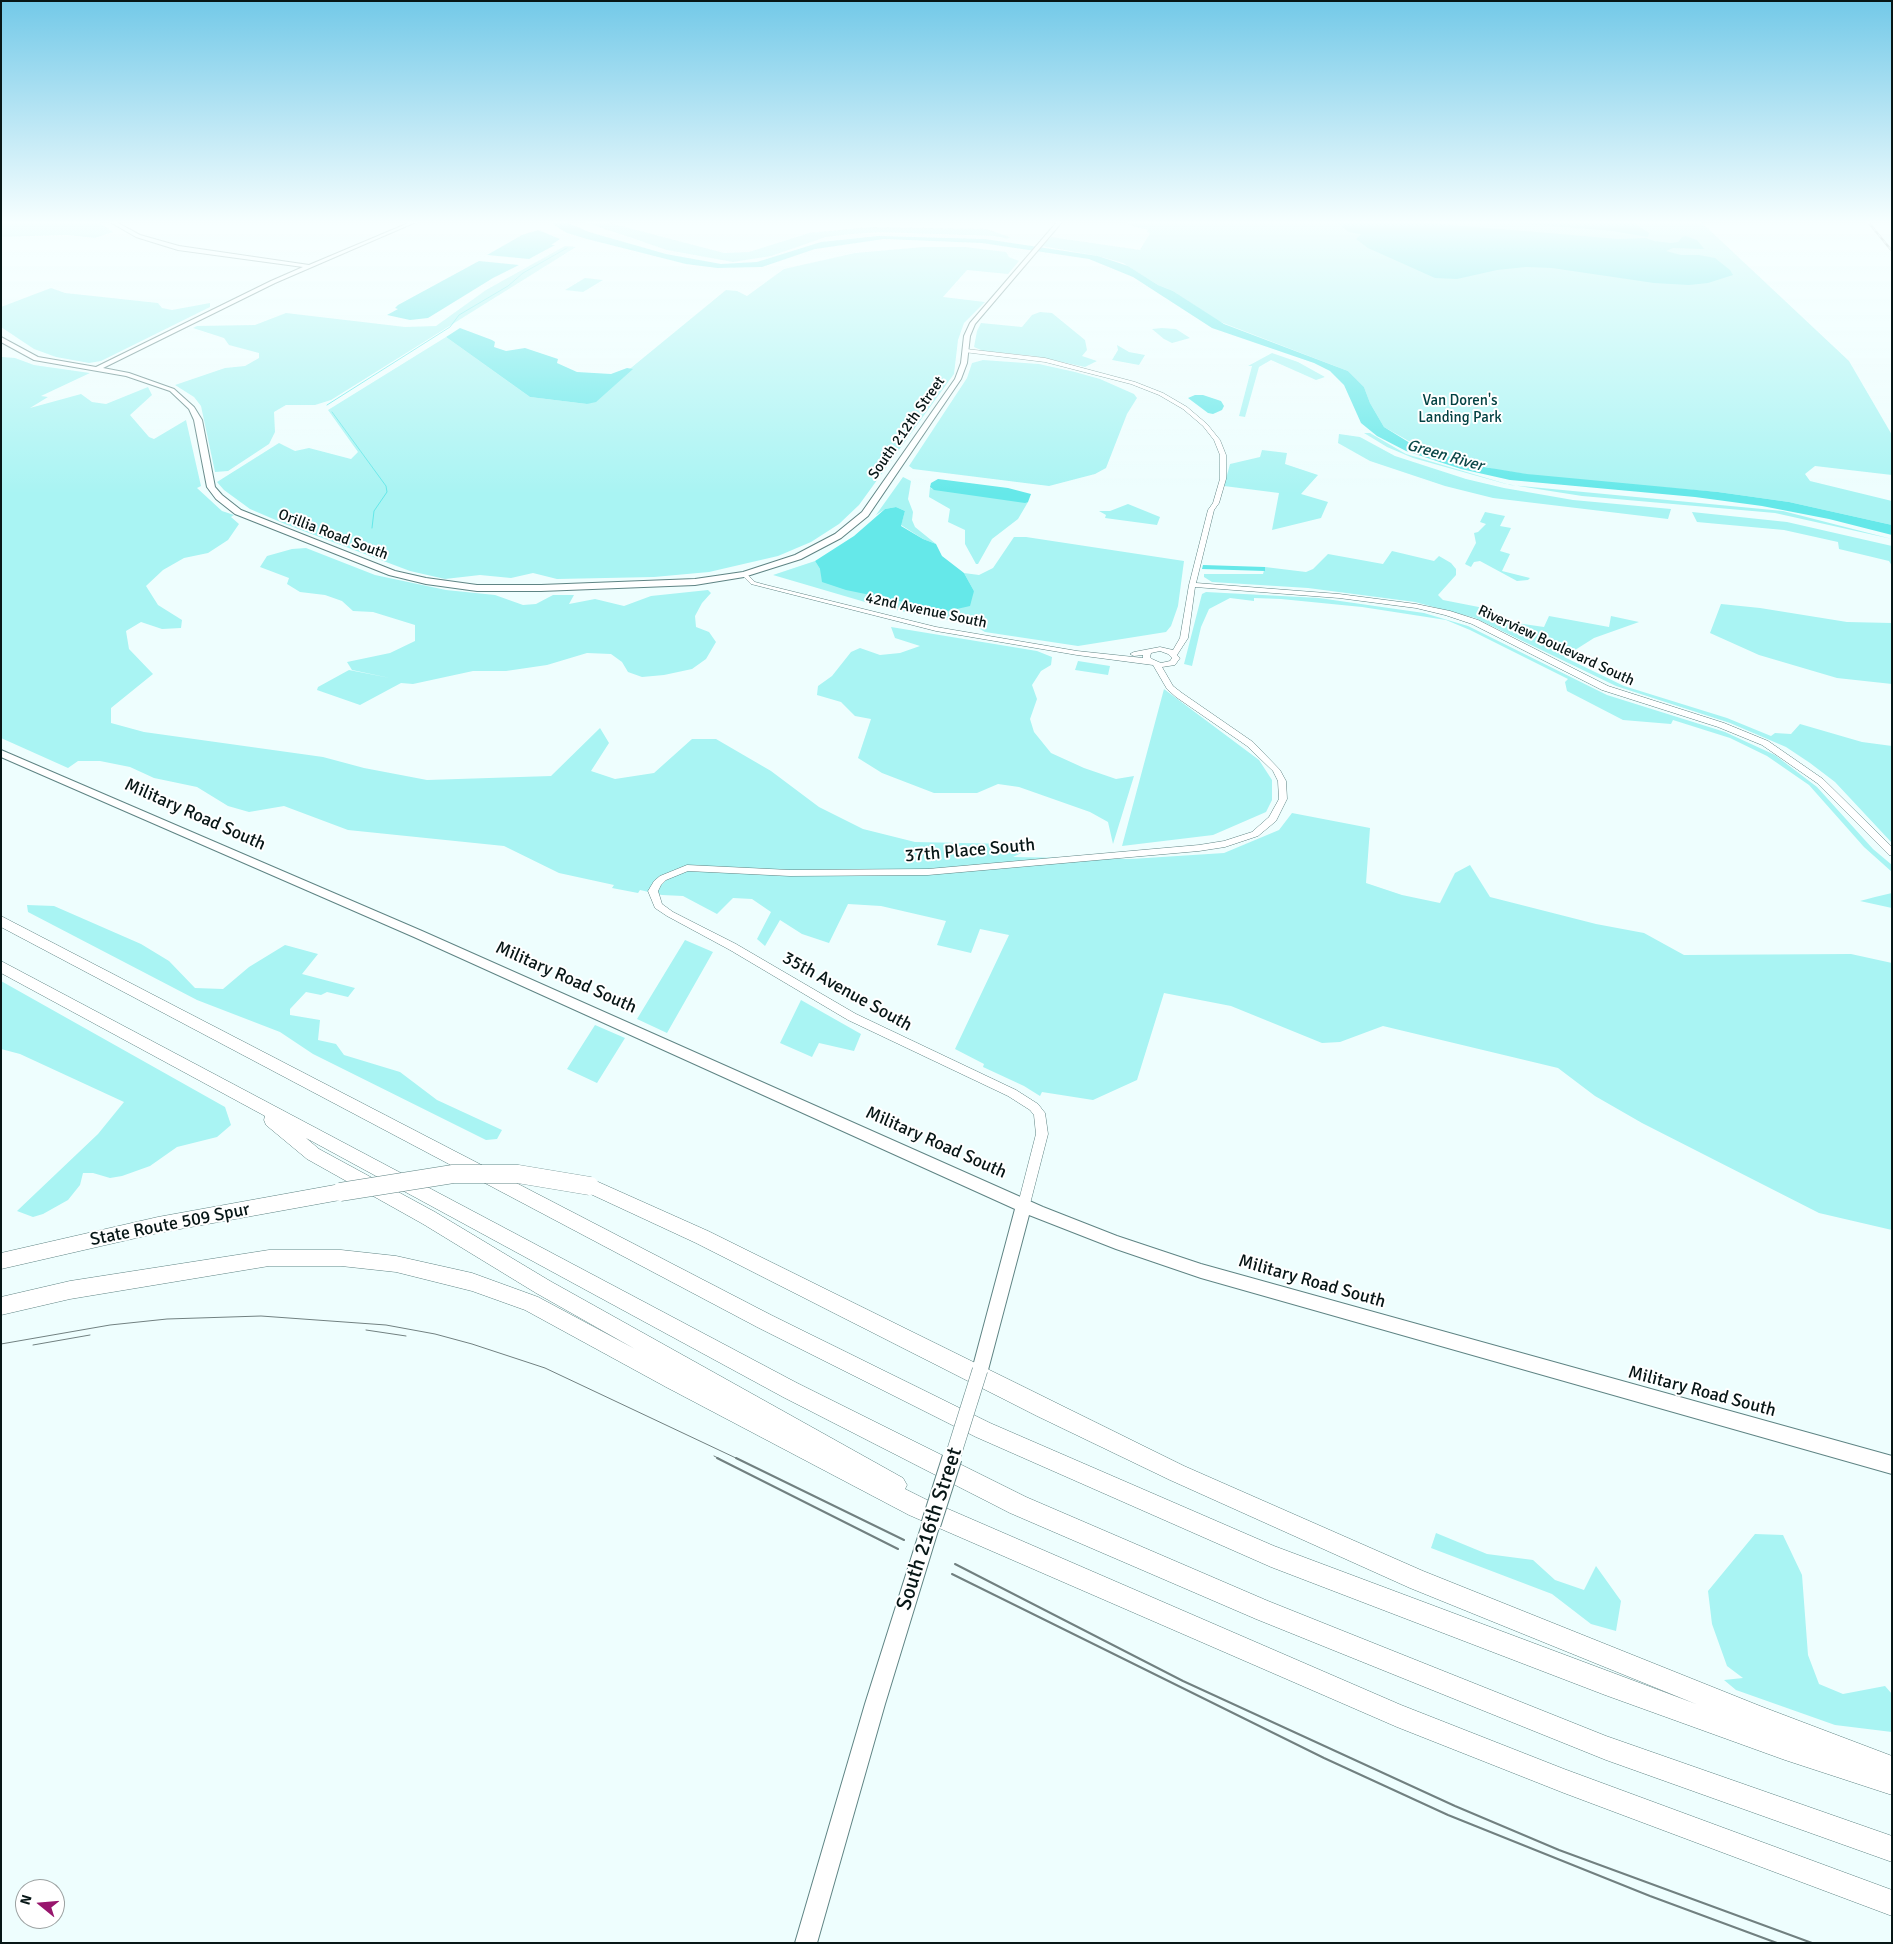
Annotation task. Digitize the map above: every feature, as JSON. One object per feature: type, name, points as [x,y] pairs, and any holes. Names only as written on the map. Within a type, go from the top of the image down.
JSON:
[{"type":"highway","points":[[1,921],[755,1317],[983,1430],[1271,1556],[1605,1683],[1785,1748],[1892,1783]]},
{"type":"highway","points":[[1,966],[790,1390],[1018,1505],[1264,1611],[1606,1748],[1892,1849]]},
{"type":"highway","points":[[246,1098],[313,1154],[429,1218],[543,1287],[915,1495],[1102,1586]]},
{"type":"highway","name":"State Route 509 Spur","points":[[1,1261],[158,1225],[452,1174],[518,1174],[590,1186],[702,1237],[1044,1409],[1195,1481],[1418,1580],[1543,1632],[1892,1768]]},
{"type":"highway","points":[[1,1306],[70,1290],[155,1274],[269,1258],[341,1258],[396,1264],[472,1282],[531,1303],[673,1380],[917,1507],[1397,1715],[1573,1785],[1892,1904]]},
{"type":"main road","points":[[98,368],[210,313]]},
{"type":"main road","name":"South 212th Street","points":[[744,574],[806,553],[838,536],[858,520],[962,371],[967,336],[972,324],[982,313]]},
{"type":"main road","name":"Orillia Road South","points":[[1,340],[36,359],[131,375],[165,387],[182,398],[192,408],[198,420],[207,469],[214,493],[238,512],[392,573],[455,586],[510,589],[670,584],[744,574]]},
{"type":"main road","name":"Military Road South","points":[[1,753],[418,934],[1024,1204],[1116,1242],[1196,1269],[1892,1465]]},
{"type":"main road","name":"South 216th Street","points":[[806,1943],[875,1704],[980,1370],[1024,1204]]},
{"type":"street","points":[[965,353],[1055,364],[1115,379],[1143,389],[1190,415],[1208,434],[1220,464],[1216,503],[1211,510],[1192,585],[1184,638],[1174,654],[1175,660],[1168,669],[1170,680],[1184,696]]},
{"type":"street","name":"42nd Avenue South","points":[[744,574],[753,582],[764,586],[920,626],[1068,652],[1151,660],[1170,664]]},
{"type":"street","name":"Riverview Boulevard South","points":[[1192,585],[1347,597],[1416,606],[1475,622],[1605,688],[1721,725],[1765,743],[1820,781],[1892,853]]},
{"type":"street","points":[[1184,696],[1170,687],[1151,660],[1160,649],[1173,642],[1185,628]]},
{"type":"street","points":[[1160,649],[1174,654]]},
{"type":"street","name":"37th Place South","points":[[655,887],[663,878],[687,868],[790,873],[900,873],[1199,848],[1225,844],[1255,834],[1266,828],[1280,808],[1283,799],[1283,785],[1269,761],[1250,744],[1184,696]]},
{"type":"street","name":"35th Avenue South","points":[[655,887],[653,895],[658,906],[670,914],[733,947],[852,1017],[1026,1100],[1039,1113]]},
{"type":"street","name":"South 216th Street","points":[[1024,1204],[1042,1134],[1039,1113]]},
{"type":"green space","points":[[1,313],[198,313],[101,361],[89,363],[56,357],[34,349],[1,327]]},
{"type":"green space","points":[[286,313],[405,327],[436,326],[454,313],[471,313],[331,400],[315,405],[286,405],[274,412],[275,432],[269,444],[228,471],[215,472],[201,406],[194,397],[175,385],[225,368],[245,366],[259,358],[259,353],[229,345],[224,338],[193,328],[197,326],[255,325]]},
{"type":"green space","points":[[698,313],[974,313],[964,323],[958,340],[954,374],[859,505],[839,524],[811,542],[778,556],[709,572],[654,577],[557,579],[533,573],[511,578],[480,575],[445,579],[410,571],[285,524],[250,509],[224,490],[217,482],[279,443],[295,451],[309,448],[351,459],[358,452],[328,410],[446,337],[530,397],[587,404]]},
{"type":"green space","points":[[1038,313],[1052,313],[1085,340],[1087,350],[1082,356],[1097,361],[1085,367],[1034,356],[983,351],[974,347],[977,331],[981,323],[1022,327],[1032,315]]},
{"type":"green space","name":"Van Doren's Landing Park","points":[[1206,313],[1798,313],[1849,361],[1892,435],[1892,475],[1815,466],[1805,474],[1810,481],[1892,501],[1892,525],[1789,502],[1718,492],[1559,479],[1498,470],[1456,460],[1421,448],[1384,427],[1370,403],[1364,387],[1348,371],[1218,321]]},
{"type":"green space","points":[[1152,329],[1176,329],[1190,338],[1172,343]]},
{"type":"green space","points":[[1117,345],[1129,352],[1145,355],[1139,365],[1112,360],[1118,350]]},
{"type":"green space","points":[[1272,353],[1298,362],[1325,377],[1316,380],[1271,360],[1259,367],[1245,417],[1239,416],[1252,366],[1248,366]]},
{"type":"green space","points":[[2,357],[15,358],[34,365],[90,373],[41,396],[48,397],[30,408],[81,394],[92,402],[106,404],[148,387],[152,395],[130,415],[149,437],[154,439],[186,420],[201,486],[197,488],[222,511],[234,515],[231,517],[239,524],[228,540],[208,553],[184,558],[163,570],[146,586],[158,605],[182,620],[181,628],[162,629],[141,622],[126,631],[129,649],[153,674],[111,708],[111,723],[144,732],[323,757],[364,768],[427,780],[551,776],[600,728],[609,743],[591,771],[615,779],[654,773],[692,739],[716,739],[771,771],[819,807],[863,829],[915,842],[1011,844],[1030,849],[1013,857],[1131,859],[1224,853],[1279,830],[1292,813],[1370,828],[1366,883],[1402,895],[1440,903],[1455,873],[1470,865],[1490,897],[1596,924],[1644,933],[1684,955],[1851,954],[1892,963],[1892,1230],[1819,1213],[1642,1123],[1595,1096],[1558,1068],[1383,1026],[1340,1042],[1322,1043],[1231,1006],[1164,993],[1137,1080],[1093,1100],[1042,1092],[1040,1096],[1024,1086],[983,1067],[984,1064],[955,1049],[1009,935],[980,929],[971,953],[937,945],[946,921],[881,906],[848,904],[829,943],[802,934],[780,920],[765,946],[757,939],[771,912],[752,899],[733,898],[717,914],[683,896],[662,895],[640,890],[638,893],[612,888],[614,885],[559,873],[504,846],[348,830],[284,806],[249,812],[228,806],[197,787],[154,778],[130,767],[100,761],[78,761],[68,768],[1,738]]},
{"type":"green space","points":[[983,360],[1039,364],[1075,372],[1100,379],[1134,394],[1137,398],[1127,414],[1106,468],[1095,474],[1049,486],[913,469],[909,466],[967,378],[972,363]]},
{"type":"green space","points":[[1364,433],[1370,433],[1406,454],[1507,484],[1413,458],[1387,447]]},
{"type":"green space","points":[[1339,434],[1360,437],[1395,456],[1466,479],[1504,488],[1573,500],[1671,509],[1668,519],[1493,498],[1445,486],[1370,461],[1338,443]]},
{"type":"green space","points":[[1262,450],[1287,453],[1285,464],[1318,475],[1301,494],[1328,502],[1321,518],[1272,530],[1279,493],[1224,486],[1230,464],[1260,457]]},
{"type":"green space","points":[[903,477],[911,481],[908,499],[913,512],[912,520],[915,527],[936,544],[923,539],[901,525],[905,511],[896,507],[885,509],[876,515]]},
{"type":"green space","points":[[1516,486],[1783,511],[1892,539],[1775,513],[1582,496]]},
{"type":"green space","points":[[930,487],[932,489],[1028,502],[1018,519],[992,539],[978,564],[976,564],[965,544],[965,530],[948,522],[950,509],[929,497]]},
{"type":"green space","points":[[1128,504],[1160,517],[1157,525],[1105,518],[1106,515],[1099,511],[1110,511]]},
{"type":"green space","points":[[1485,512],[1505,516],[1500,526],[1511,528],[1500,551],[1510,554],[1502,571],[1530,578],[1528,580],[1517,581],[1480,561],[1474,562],[1471,567],[1465,564],[1476,543],[1474,533],[1478,532],[1486,524],[1480,522]]},
{"type":"green space","points":[[1692,512],[1787,522],[1892,546],[1892,566],[1889,561],[1839,549],[1838,542],[1784,530],[1697,522]]},
{"type":"green space","points":[[1014,537],[1026,537],[1184,561],[1178,606],[1171,626],[1166,632],[1078,646],[985,632],[973,625],[975,618],[967,622],[939,619],[882,607],[773,575],[815,561],[820,569],[899,600],[948,611],[974,591],[964,573],[979,575],[993,568]]},
{"type":"green space","points":[[306,548],[375,575],[446,590],[495,595],[523,605],[536,604],[553,595],[574,595],[569,604],[595,599],[624,606],[651,596],[708,590],[711,593],[702,603],[695,616],[696,627],[709,632],[716,642],[706,659],[692,669],[664,675],[642,677],[628,672],[622,662],[611,654],[587,653],[547,665],[506,671],[473,671],[413,684],[401,683],[360,705],[317,690],[318,687],[349,670],[390,678],[352,670],[347,662],[390,653],[415,641],[415,625],[373,612],[353,611],[342,601],[325,595],[300,592],[287,584],[289,578],[260,567],[267,556],[292,549]]},
{"type":"green space","points":[[1392,551],[1434,561],[1439,556],[1451,563],[1456,569],[1456,575],[1438,595],[1443,600],[1494,610],[1496,620],[1544,627],[1549,616],[1609,627],[1611,616],[1639,622],[1594,638],[1564,657],[1624,686],[1727,718],[1771,736],[1775,733],[1791,734],[1800,724],[1862,742],[1892,746],[1892,843],[1835,782],[1786,747],[1730,723],[1616,686],[1475,618],[1415,602],[1308,588],[1212,582],[1204,577],[1204,574],[1263,574],[1265,567],[1306,572],[1313,569],[1328,554],[1383,564]]},
{"type":"green space","points":[[1206,592],[1319,598],[1424,613],[1468,626],[1607,695],[1725,732],[1775,755],[1817,787],[1873,849],[1892,865],[1892,872],[1864,847],[1809,785],[1767,756],[1730,738],[1673,720],[1671,724],[1623,720],[1567,691],[1565,682],[1568,679],[1446,620],[1362,607],[1281,599],[1254,598],[1254,601],[1230,598],[1209,609],[1201,627],[1192,666],[1184,664],[1202,594]]},
{"type":"green space","points":[[1721,604],[1760,608],[1847,622],[1892,623],[1892,684],[1837,678],[1759,655],[1710,633]]},
{"type":"green space","points":[[891,627],[1037,651],[1052,657],[1051,665],[1041,671],[1032,685],[1037,699],[1030,719],[1034,732],[1051,753],[1084,768],[1116,779],[1134,776],[1113,844],[1108,822],[1090,812],[1019,787],[998,784],[977,793],[934,793],[882,773],[858,758],[871,719],[855,716],[841,702],[817,695],[818,686],[832,676],[851,652],[860,648],[880,655],[900,653],[920,646],[895,638]]},
{"type":"green space","points":[[1078,661],[1110,666],[1108,675],[1075,670]]},
{"type":"green space","points":[[1164,689],[1259,760],[1272,780],[1272,800],[1266,812],[1213,835],[1122,846]]},
{"type":"green space","points":[[1892,893],[1892,908],[1860,901],[1875,897]]},
{"type":"green space","points":[[27,905],[54,906],[141,944],[169,961],[195,988],[223,989],[249,967],[285,945],[318,954],[302,974],[355,988],[348,997],[327,992],[321,995],[306,992],[290,1009],[290,1015],[320,1020],[318,1040],[336,1044],[344,1055],[400,1072],[437,1100],[502,1130],[497,1139],[486,1140],[313,1054],[280,1032],[197,1000],[28,912]]},
{"type":"green space","points":[[685,940],[713,952],[667,1033],[637,1019]]},
{"type":"green space","points":[[1,981],[225,1107],[231,1125],[217,1137],[177,1147],[150,1166],[122,1176],[110,1178],[93,1173],[83,1173],[80,1185],[68,1200],[43,1214],[33,1217],[17,1211],[98,1134],[124,1102],[20,1054],[1,1049]]},
{"type":"green space","points":[[801,1000],[861,1034],[854,1051],[819,1043],[812,1057],[780,1043]]},
{"type":"green space","points":[[595,1025],[625,1038],[597,1083],[567,1069]]},
{"type":"green space","points":[[1436,1533],[1487,1554],[1533,1560],[1555,1580],[1584,1590],[1596,1566],[1621,1601],[1616,1631],[1591,1624],[1552,1594],[1431,1548]]},
{"type":"green space","points":[[1755,1534],[1783,1535],[1802,1575],[1808,1655],[1819,1684],[1843,1694],[1885,1686],[1892,1694],[1892,1732],[1835,1725],[1736,1690],[1724,1680],[1743,1678],[1727,1666],[1712,1624],[1708,1591]]},
{"type":"water","points":[[391,313],[437,313],[428,318],[410,320],[387,315]]},
{"type":"water","name":"Green River","points":[[1188,313],[1207,313],[1224,324],[1348,371],[1364,387],[1370,403],[1384,427],[1410,443],[1437,453],[1484,467],[1527,474],[1718,492],[1789,502],[1892,525],[1892,535],[1829,519],[1762,506],[1695,497],[1510,480],[1461,469],[1406,451],[1377,436],[1361,423],[1344,385],[1330,371],[1314,363],[1212,328]]},
{"type":"water","points":[[460,328],[492,340],[495,342],[494,347],[506,351],[525,348],[558,359],[557,363],[577,372],[611,374],[627,368],[633,369],[596,402],[587,404],[530,397],[446,337]]},
{"type":"water","points":[[1195,395],[1203,395],[1221,401],[1224,406],[1222,410],[1213,414],[1208,413],[1188,398]]},
{"type":"water","points":[[938,479],[1008,488],[1031,494],[1028,502],[1025,503],[934,490],[930,487],[931,483]]},
{"type":"water","points":[[896,507],[905,511],[901,526],[936,544],[942,556],[964,573],[974,591],[970,606],[948,611],[846,590],[822,582],[820,569],[815,561],[854,536],[885,509]]},
{"type":"water","points":[[1203,565],[1265,567],[1265,571],[1202,569]]},
{"type":"waterway","points":[[327,405],[450,327],[463,313]]},
{"type":"waterway","points":[[332,412],[386,486],[387,492],[374,511],[372,528]]},
{"type":"tram line","points":[[1,1344],[110,1325],[167,1319],[261,1316],[386,1325],[435,1334],[472,1344],[545,1368],[738,1459]]},
{"type":"tram line","points":[[366,1330],[406,1336]]},
{"type":"tram line","points":[[33,1345],[90,1335]]},
{"type":"tram line","points":[[714,1456],[720,1459]]},
{"type":"tram line","points":[[717,1458],[898,1549]]},
{"type":"tram line","points":[[736,1458],[904,1540]]},
{"type":"tram line","points":[[955,1564],[1183,1681],[1455,1806],[1559,1850],[1812,1943]]},
{"type":"tram line","points":[[952,1574],[1324,1758],[1448,1815],[1650,1896],[1777,1943]]}]
